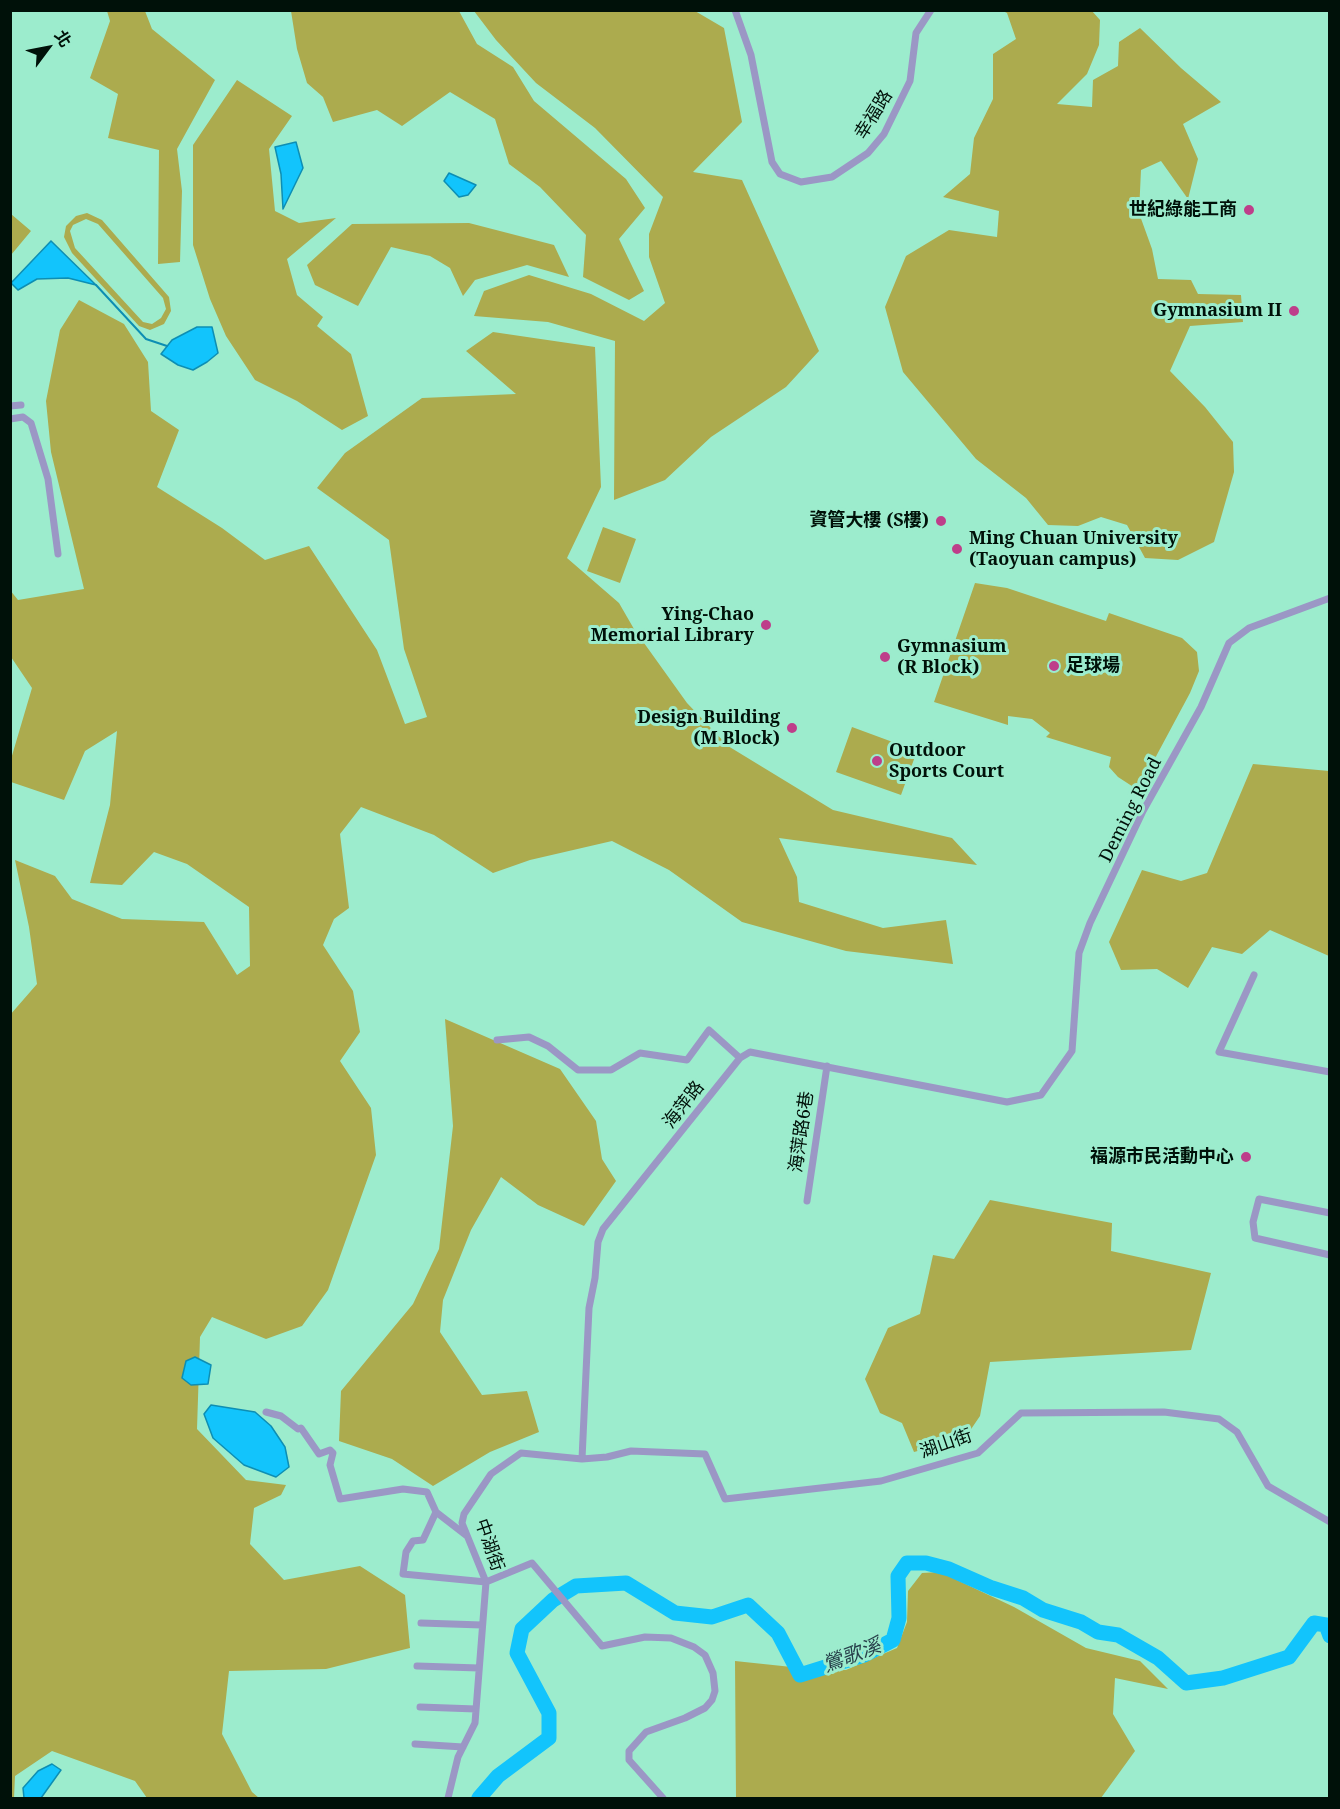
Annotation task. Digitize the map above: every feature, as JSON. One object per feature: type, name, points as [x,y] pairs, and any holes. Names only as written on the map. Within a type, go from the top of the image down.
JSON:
[{"type":"street","name":"幸福路","points":[[735,10],[751,55],[772,162],[780,174],[801,182],[832,177],[868,153],[884,134],[910,81],[915,33],[931,10]]},
{"type":"street","points":[[10,406],[21,405]]},
{"type":"street","points":[[10,418],[23,417],[31,423],[48,479],[58,554]]},
{"type":"street","name":"Deming Road","points":[[827,1066],[1007,1102],[1041,1095],[1072,1051],[1079,953],[1090,923],[1143,811],[1201,707],[1229,644],[1249,628],[1329,598]]},
{"type":"street","points":[[1254,975],[1219,1052],[1329,1072]]},
{"type":"street","points":[[497,1040],[529,1037],[548,1046],[578,1070],[611,1070],[640,1053],[687,1060],[709,1030],[740,1058],[750,1052],[827,1066]]},
{"type":"street","name":"海萍路","points":[[582,1459],[589,1308],[600,1236],[740,1058]]},
{"type":"street","name":"海萍路6巷","points":[[807,1201],[827,1066]]},
{"type":"street","points":[[1329,1213],[1259,1199],[1253,1222],[1255,1238],[1329,1255]]},
{"type":"street","points":[[266,1412],[280,1416],[298,1429],[301,1428],[320,1454],[330,1450],[333,1453],[330,1465],[340,1499],[403,1489],[427,1492],[436,1512],[467,1536]]},
{"type":"street","name":"湖山街","points":[[582,1459],[607,1457],[631,1451],[705,1454],[725,1499],[881,1481],[978,1453],[1021,1413],[1164,1412],[1219,1419],[1237,1432],[1268,1486],[1329,1522]]},
{"type":"street","name":"中湖街","points":[[448,1798],[463,1747],[475,1723],[486,1582],[462,1523],[464,1514],[491,1474],[504,1463],[521,1454],[582,1459]]},
{"type":"street","points":[[436,1512],[423,1540],[413,1541],[406,1552],[403,1574],[486,1582],[532,1563],[602,1646],[645,1637],[671,1638],[694,1647],[705,1655],[713,1673],[715,1691],[712,1700],[705,1708],[685,1718],[646,1732],[629,1751],[629,1760],[663,1798]]},
{"type":"street","points":[[421,1623],[482,1624]]},
{"type":"street","points":[[417,1666],[479,1668]]},
{"type":"street","points":[[420,1707],[476,1709]]},
{"type":"street","points":[[415,1744],[463,1747]]},
{"type":"shaded area","points":[[107,11],[145,11],[152,29],[215,80],[177,149],[182,191],[180,262],[158,264],[159,150],[108,138],[118,94],[90,78],[110,21]]},
{"type":"shaded area","points":[[291,11],[459,11],[477,44],[513,67],[534,101],[626,179],[645,208],[619,239],[644,291],[629,300],[583,277],[586,235],[540,187],[509,164],[495,119],[450,92],[402,126],[377,110],[333,122],[323,97],[307,83],[297,49]]},
{"type":"shaded area","points":[[474,11],[695,11],[724,28],[742,122],[693,172],[742,180],[819,351],[786,387],[711,437],[665,480],[614,500],[615,341],[548,322],[474,316],[484,291],[529,275],[591,294],[644,321],[665,303],[649,257],[649,234],[663,197],[595,128],[536,83],[496,40]]},
{"type":"shaded area","points":[[1003,11],[1092,11],[1100,20],[1099,45],[1087,74],[1057,104],[1092,107],[1093,80],[1118,66],[1119,42],[1140,28],[1181,68],[1221,102],[1183,124],[1198,159],[1188,199],[1161,161],[1141,170],[1139,213],[1152,249],[1158,279],[1191,280],[1198,294],[1241,295],[1243,322],[1190,326],[1170,371],[1205,407],[1233,442],[1234,472],[1214,542],[1178,560],[1145,558],[1127,525],[1101,517],[1078,526],[1048,525],[1026,498],[976,459],[903,372],[885,307],[906,256],[949,230],[997,237],[999,211],[943,197],[970,174],[974,138],[993,99],[993,54],[1016,39],[1007,13]]},
{"type":"shaded area","points":[[237,80],[292,116],[269,149],[275,211],[299,223],[336,218],[287,259],[297,295],[323,317],[317,326],[351,354],[368,416],[342,430],[297,401],[255,380],[226,336],[210,299],[193,245],[193,145]]},
{"type":"shaded area","points":[[87,213],[102,220],[169,297],[171,311],[164,324],[150,330],[139,326],[72,253],[64,237],[66,226],[76,216]],"holes":[[[86,219],[98,224],[163,298],[166,309],[161,318],[152,324],[143,322],[75,248],[70,231],[73,225]]]},
{"type":"shaded area","points":[[11,214],[31,231],[11,255]]},
{"type":"shaded area","points":[[469,223],[554,245],[569,277],[527,265],[475,280],[463,296],[450,268],[430,256],[391,247],[358,306],[315,285],[307,265],[352,224]]},
{"type":"shaded area","points":[[79,300],[124,324],[148,362],[151,411],[179,430],[157,487],[222,528],[265,560],[309,546],[377,650],[405,724],[427,717],[404,649],[389,540],[317,488],[345,453],[422,398],[516,394],[466,351],[493,332],[595,347],[601,487],[567,558],[619,603],[634,629],[687,703],[728,746],[833,810],[952,838],[977,865],[779,838],[797,877],[799,902],[883,928],[946,920],[953,964],[846,951],[742,922],[669,870],[612,841],[530,860],[493,873],[434,835],[361,807],[340,834],[349,908],[334,919],[323,945],[353,991],[360,1032],[340,1061],[371,1108],[376,1155],[328,1290],[302,1326],[266,1339],[212,1317],[200,1337],[197,1429],[246,1480],[286,1485],[281,1495],[254,1508],[250,1544],[284,1580],[360,1566],[405,1595],[410,1648],[326,1669],[229,1671],[222,1734],[252,1792],[259,1798],[147,1798],[135,1781],[52,1751],[15,1776],[14,1798],[11,1798],[10,1015],[37,984],[29,927],[15,860],[55,876],[72,899],[122,919],[204,922],[237,975],[250,966],[249,907],[187,864],[154,852],[122,885],[90,883],[110,805],[117,731],[85,751],[64,800],[11,782],[11,759],[32,688],[11,657],[10,590],[18,600],[84,589],[51,452],[46,401],[60,330]]},
{"type":"shaded area","points":[[603,527],[636,539],[620,583],[587,571]]},
{"type":"shaded area","points":[[975,583],[1007,588],[1106,621],[1109,613],[1182,638],[1197,652],[1199,671],[1190,693],[1138,790],[1118,777],[1109,767],[1111,757],[1046,737],[1050,733],[1032,719],[1008,716],[1008,725],[934,702]]},
{"type":"shaded area","name":"Outdoor Sports Court","points":[[852,727],[917,751],[901,795],[836,772]]},
{"type":"shaded area","points":[[1253,764],[1329,771],[1329,956],[1270,930],[1242,954],[1212,947],[1188,988],[1157,969],[1121,970],[1109,942],[1142,870],[1181,881],[1207,873]]},
{"type":"shaded area","points":[[445,1019],[560,1069],[596,1121],[602,1159],[616,1181],[584,1226],[538,1205],[501,1177],[471,1230],[443,1300],[440,1332],[482,1395],[527,1391],[539,1432],[490,1452],[433,1486],[392,1459],[339,1441],[341,1391],[413,1304],[439,1249],[453,1126]]},
{"type":"shaded area","points":[[990,1200],[1112,1223],[1111,1251],[1211,1273],[1191,1350],[990,1362],[980,1416],[965,1438],[914,1452],[902,1423],[880,1413],[865,1379],[888,1328],[920,1314],[933,1255],[954,1259]]},
{"type":"shaded area","points":[[940,1572],[1014,1607],[1086,1648],[1140,1661],[1168,1689],[1115,1678],[1113,1714],[1135,1751],[1101,1798],[736,1798],[735,1661],[820,1670],[846,1670],[897,1648],[907,1622],[908,1591],[922,1573]]},
{"type":"water","points":[[296,142],[303,168],[283,209],[281,174],[275,147]]},
{"type":"water","points":[[449,173],[476,185],[468,195],[459,197],[444,181]]},
{"type":"water","points":[[51,241],[96,285],[68,278],[37,279],[18,290],[11,283]]},
{"type":"water","points":[[197,327],[212,327],[218,353],[207,362],[193,370],[178,365],[161,354],[172,340]]},
{"type":"water","points":[[195,1357],[211,1365],[208,1384],[191,1385],[182,1378],[186,1361]]},
{"type":"water","points":[[211,1405],[255,1412],[271,1426],[285,1447],[289,1467],[276,1477],[244,1465],[213,1438],[204,1414]]},
{"type":"water","points":[[52,1764],[61,1770],[41,1798],[24,1798],[23,1788],[38,1771]]},
{"type":"waterway","points":[[96,285],[146,339],[167,346]]},
{"type":"waterway","name":"鶯歌溪","points":[[479,1798],[498,1776],[549,1738],[549,1713],[517,1653],[522,1629],[553,1600],[576,1586],[626,1583],[675,1613],[712,1617],[748,1605],[778,1633],[800,1675],[864,1655],[893,1640],[899,1618],[898,1576],[907,1563],[926,1563],[949,1569],[992,1588],[1023,1598],[1043,1610],[1081,1622],[1098,1632],[1118,1635],[1158,1658],[1186,1683],[1223,1678],[1289,1657],[1314,1623],[1326,1625],[1330,1636]]},
{"type":"place","name":"世紀綠能工商","points":[[1249,210]]},
{"type":"place","name":"Gymnasium II","points":[[1294,311]]},
{"type":"place","name":"資管大樓 (S樓)","points":[[941,521]]},
{"type":"place","name":"Ming Chuan University (Taoyuan campus)","points":[[957,549]]},
{"type":"place","name":"Ying-Chao Memorial Library","points":[[766,625]]},
{"type":"place","name":"Gymnasium (R Block)","points":[[885,657]]},
{"type":"place","name":"足球場","points":[[1054,666]]},
{"type":"place","name":"Design Building (M Block)","points":[[792,728]]},
{"type":"place","name":"Outdoor Sports Court","points":[[877,761]]},
{"type":"place","name":"福源市民活動中心","points":[[1246,1157]]}]
